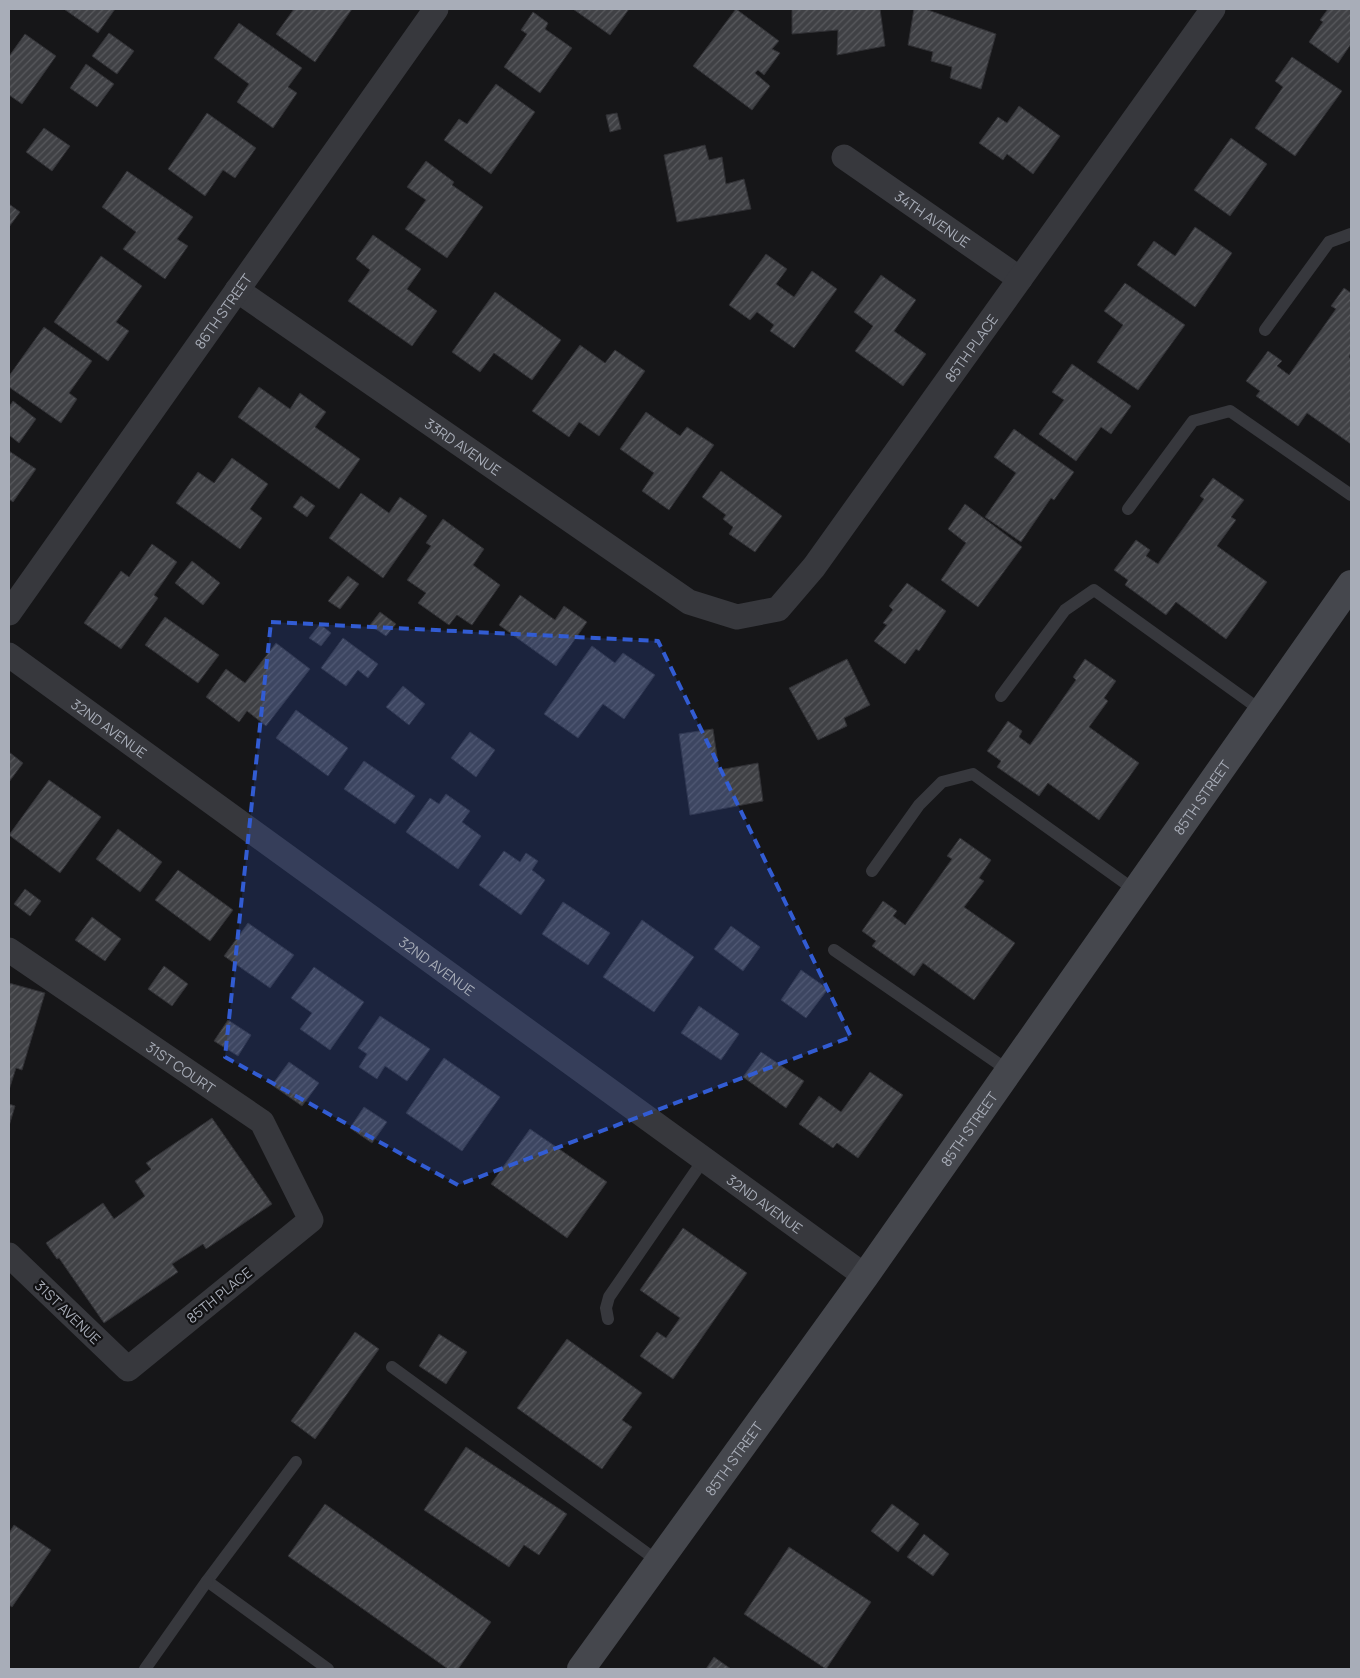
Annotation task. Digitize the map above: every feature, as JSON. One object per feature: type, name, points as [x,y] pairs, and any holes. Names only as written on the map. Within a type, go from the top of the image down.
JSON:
[{"type":"street","name":"86TH STREET","points":[[9,613],[436,9]]},
{"type":"street","name":"85TH PLACE","points":[[689,602],[738,617],[778,609],[814,567],[1213,9]]},
{"type":"street","name":"34TH AVENUE","points":[[844,157],[1020,279]]},
{"type":"street","name":"33RD AVENUE","points":[[237,290],[689,602]]},
{"type":"street","name":"85TH STREET","points":[[581,1669],[865,1276],[1351,584]]},
{"type":"street","name":"32ND AVENUE","points":[[9,655],[865,1276]]},
{"type":"street","name":"31ST COURT","points":[[9,950],[262,1122],[311,1220]]},
{"type":"street","name":"85TH PLACE","points":[[128,1370],[311,1220]]},
{"type":"street","name":"31ST AVENUE","points":[[9,1255],[128,1370]]},
{"type":"lane","points":[[1265,330],[1329,242],[1351,234]]},
{"type":"lane","points":[[1128,509],[1193,421],[1230,411],[1351,495]]},
{"type":"lane","points":[[1001,696],[1065,610],[1094,590],[1262,710]]},
{"type":"lane","points":[[872,871],[919,805],[942,782],[972,774],[1136,891]]},
{"type":"lane","points":[[834,950],[1009,1072]]},
{"type":"lane","points":[[608,1319],[606,1308],[609,1297],[704,1159]]},
{"type":"lane","points":[[392,1366],[659,1562]]},
{"type":"lane","points":[[144,1669],[296,1462]]},
{"type":"lane","points":[[207,1581],[328,1669]]},
{"type":"highlighted area","points":[[271,622],[658,641],[851,1037],[458,1185],[225,1057]]},
{"type":"building","points":[[64,9],[115,9],[98,33]]},
{"type":"building","points":[[294,9],[352,9],[315,62],[276,34]]},
{"type":"building","points":[[573,9],[629,9],[610,35]]},
{"type":"building","points":[[736,9],[779,41],[772,49],[780,53],[764,75],[758,70],[755,73],[770,86],[752,110],[693,66]]},
{"type":"building","points":[[792,9],[880,9],[885,46],[837,55],[838,30],[792,34]]},
{"type":"building","points":[[914,9],[925,9],[996,34],[981,89],[950,78],[952,67],[931,61],[933,52],[908,45]]},
{"type":"building","points":[[1328,9],[1351,9],[1351,44],[1338,63],[1309,42],[1323,22],[1320,20]]},
{"type":"building","points":[[533,12],[548,23],[545,29],[572,48],[540,93],[504,67],[527,34],[521,30]]},
{"type":"building","points":[[239,23],[302,68],[288,87],[297,93],[273,128],[237,102],[249,84],[214,58]]},
{"type":"building","points":[[109,33],[134,51],[117,74],[92,56]]},
{"type":"building","points":[[25,34],[56,56],[22,104],[9,95],[9,54]]},
{"type":"building","points":[[1292,57],[1342,91],[1295,156],[1255,128],[1283,87],[1275,81]]},
{"type":"building","points":[[86,64],[114,84],[97,107],[70,88]]},
{"type":"building","points":[[496,84],[535,112],[491,174],[444,140],[459,119],[467,124]]},
{"type":"building","points":[[1019,106],[1060,136],[1033,174],[1007,154],[1003,160],[979,143],[998,117],[1007,123]]},
{"type":"building","points":[[207,113],[256,148],[235,178],[223,170],[205,196],[168,169]]},
{"type":"building","points":[[617,113],[621,129],[610,132],[606,115]]},
{"type":"building","points":[[44,128],[70,146],[52,171],[26,152]]},
{"type":"building","points":[[1231,138],[1267,164],[1230,216],[1194,190]]},
{"type":"building","points":[[705,145],[709,160],[722,157],[726,184],[744,179],[751,209],[677,222],[664,155]]},
{"type":"building","points":[[426,161],[454,182],[452,185],[483,207],[447,258],[405,229],[426,200],[407,187]]},
{"type":"building","points":[[127,171],[193,217],[177,239],[188,246],[165,279],[123,249],[136,232],[102,207]]},
{"type":"building","points":[[9,204],[20,212],[9,227]]},
{"type":"building","points":[[1195,227],[1232,253],[1195,307],[1137,265],[1154,241],[1175,256]]},
{"type":"building","points":[[373,235],[421,269],[407,289],[437,311],[412,346],[348,301],[370,270],[356,259]]},
{"type":"building","points":[[766,254],[787,269],[776,284],[794,297],[812,271],[837,289],[794,348],[770,331],[774,325],[757,312],[750,320],[729,305]]},
{"type":"building","points":[[101,256],[142,286],[116,322],[129,331],[108,361],[54,322]]},
{"type":"building","points":[[881,275],[916,300],[894,331],[926,354],[903,386],[855,351],[873,326],[854,312]]},
{"type":"building","points":[[1125,283],[1185,325],[1138,390],[1097,362],[1123,325],[1104,311]]},
{"type":"building","points":[[1344,288],[1351,293],[1351,353],[1349,357],[1351,359],[1351,444],[1307,413],[1298,426],[1256,396],[1260,391],[1246,381],[1268,351],[1282,361],[1277,366],[1289,375],[1336,309],[1331,306]]},
{"type":"building","points":[[495,292],[561,340],[532,380],[494,353],[480,372],[452,352]]},
{"type":"building","points":[[44,327],[92,361],[69,393],[77,399],[61,423],[9,387],[9,376]]},
{"type":"building","points":[[580,345],[605,363],[615,350],[645,371],[599,436],[579,422],[569,437],[532,411]]},
{"type":"building","points":[[1072,364],[1131,406],[1111,434],[1101,427],[1076,461],[1039,434],[1064,400],[1052,392]]},
{"type":"building","points":[[259,387],[290,409],[300,393],[326,412],[315,427],[360,459],[339,489],[238,417]]},
{"type":"building","points":[[13,401],[36,419],[19,443],[9,435],[9,407]]},
{"type":"building","points":[[646,412],[680,436],[687,427],[714,445],[669,510],[642,491],[654,473],[620,449]]},
{"type":"building","points":[[1014,429],[1074,472],[1054,500],[1051,498],[1021,542],[985,517],[1016,473],[994,457]]},
{"type":"building","points":[[9,451],[36,469],[13,502],[9,499]]},
{"type":"building","points":[[232,458],[268,484],[250,509],[262,518],[240,549],[176,503],[198,472],[214,483]]},
{"type":"building","points":[[721,471],[782,516],[755,552],[729,534],[733,527],[723,519],[726,515],[702,497]]},
{"type":"building","points":[[1213,478],[1244,500],[1231,517],[1236,520],[1217,546],[1267,582],[1226,639],[1176,602],[1166,615],[1125,585],[1128,580],[1114,570],[1136,540],[1150,550],[1146,556],[1158,564],[1204,499],[1200,496]]},
{"type":"building","points":[[361,493],[389,513],[400,497],[427,516],[383,578],[329,538]]},
{"type":"building","points":[[301,496],[315,506],[307,517],[293,507]]},
{"type":"building","points":[[965,504],[1022,547],[978,607],[941,580],[966,543],[948,529]]},
{"type":"building","points":[[443,519],[484,549],[473,565],[500,585],[472,625],[457,615],[449,625],[418,603],[426,593],[407,580],[431,546],[426,543]]},
{"type":"building","points":[[152,544],[177,562],[154,595],[158,598],[121,649],[84,623],[121,571],[129,577]]},
{"type":"building","points":[[192,561],[220,583],[203,605],[175,583]]},
{"type":"building","points":[[348,576],[359,584],[340,609],[328,601]]},
{"type":"building","points":[[907,583],[946,611],[919,651],[916,649],[905,664],[874,641],[887,625],[883,623],[893,610],[889,606]]},
{"type":"building","points":[[520,595],[555,620],[564,606],[587,622],[556,666],[499,625]]},
{"type":"building","points":[[380,612],[396,624],[386,636],[370,625]]},
{"type":"building","points":[[165,617],[219,655],[198,683],[145,645]]},
{"type":"building","points":[[320,624],[331,633],[321,646],[309,638]]},
{"type":"building","points":[[343,638],[378,664],[368,678],[358,670],[346,686],[321,668]]},
{"type":"building","points":[[276,643],[310,669],[266,726],[247,711],[239,722],[206,697],[226,669],[245,683]]},
{"type":"building","points":[[592,646],[615,663],[623,653],[655,675],[624,719],[603,704],[578,738],[544,714]]},
{"type":"building","points":[[847,659],[870,705],[844,718],[847,726],[818,740],[789,688]]},
{"type":"building","points":[[1085,659],[1116,681],[1104,698],[1108,701],[1089,727],[1139,763],[1099,820],[1048,783],[1039,796],[997,767],[1001,761],[987,751],[1008,721],[1022,731],[1019,737],[1030,745],[1076,680],[1073,677]]},
{"type":"building","points":[[403,686],[425,704],[409,725],[386,707]]},
{"type":"building","points":[[296,710],[348,748],[328,776],[276,738]]},
{"type":"building","points":[[713,729],[719,770],[758,763],[763,801],[690,815],[679,734]]},
{"type":"building","points":[[470,732],[495,750],[476,777],[451,758]]},
{"type":"building","points":[[9,752],[23,763],[9,782]]},
{"type":"building","points":[[364,761],[415,796],[395,824],[344,789]]},
{"type":"building","points":[[49,780],[101,817],[60,873],[9,835]]},
{"type":"building","points":[[446,794],[470,811],[462,822],[481,836],[458,869],[406,832],[430,798],[439,804]]},
{"type":"building","points":[[118,829],[162,862],[140,892],[96,859]]},
{"type":"building","points":[[960,838],[991,860],[979,878],[984,881],[964,907],[1015,943],[974,1000],[923,963],[914,976],[872,946],[876,941],[862,931],[883,901],[897,911],[893,916],[905,925],[952,859],[947,856]]},
{"type":"building","points":[[504,851],[520,862],[526,853],[538,861],[532,870],[545,880],[521,915],[479,885]]},
{"type":"building","points":[[178,870],[233,910],[210,941],[155,900]]},
{"type":"building","points":[[25,889],[41,901],[30,916],[14,904]]},
{"type":"building","points":[[563,902],[610,933],[588,965],[542,934]]},
{"type":"building","points":[[92,917],[121,939],[105,961],[75,940]]},
{"type":"building","points":[[642,920],[694,957],[654,1012],[603,977]]},
{"type":"building","points":[[248,923],[294,955],[270,988],[224,956]]},
{"type":"building","points":[[731,926],[760,947],[743,971],[714,949]]},
{"type":"building","points":[[164,966],[188,984],[172,1006],[148,989]]},
{"type":"building","points":[[314,967],[364,1002],[330,1050],[300,1029],[312,1013],[291,998]]},
{"type":"building","points":[[801,970],[828,989],[806,1018],[781,1000]]},
{"type":"building","points":[[9,983],[45,993],[22,1070],[16,1068],[9,1090]]},
{"type":"building","points":[[699,1006],[739,1034],[721,1060],[681,1033]]},
{"type":"building","points":[[380,1016],[430,1049],[407,1081],[385,1066],[377,1079],[359,1067],[367,1054],[358,1048]]},
{"type":"building","points":[[228,1020],[251,1035],[238,1056],[214,1041]]},
{"type":"building","points":[[761,1052],[804,1081],[786,1108],[743,1077]]},
{"type":"building","points":[[444,1058],[500,1097],[462,1151],[406,1113]]},
{"type":"building","points":[[289,1062],[319,1083],[302,1106],[272,1085]]},
{"type":"building","points":[[870,1072],[903,1095],[858,1158],[837,1143],[833,1148],[799,1124],[819,1096],[841,1112]]},
{"type":"building","points":[[9,1104],[15,1106],[9,1126]]},
{"type":"building","points":[[364,1107],[387,1122],[372,1143],[350,1128]]},
{"type":"building","points":[[212,1118],[272,1204],[206,1249],[203,1244],[172,1264],[178,1272],[104,1323],[59,1258],[57,1259],[46,1243],[103,1203],[114,1219],[145,1196],[135,1181],[151,1169],[146,1163]]},
{"type":"building","points":[[530,1129],[607,1182],[567,1238],[491,1184]]},
{"type":"building","points":[[683,1228],[747,1273],[673,1379],[640,1356],[657,1332],[666,1338],[680,1318],[640,1290]]},
{"type":"building","points":[[355,1332],[379,1349],[315,1439],[291,1421]]},
{"type":"building","points":[[439,1334],[467,1352],[446,1384],[419,1366]]},
{"type":"building","points":[[567,1339],[642,1393],[622,1420],[632,1427],[602,1469],[517,1408]]},
{"type":"building","points":[[466,1447],[567,1514],[539,1555],[524,1545],[509,1567],[424,1510]]},
{"type":"building","points":[[325,1504],[491,1622],[458,1669],[448,1669],[288,1556]]},
{"type":"building","points":[[892,1504],[919,1524],[898,1552],[871,1531]]},
{"type":"building","points":[[14,1525],[51,1550],[12,1607],[9,1605],[9,1533]]},
{"type":"building","points":[[924,1534],[949,1554],[933,1576],[907,1557]]},
{"type":"building","points":[[789,1547],[871,1602],[826,1669],[744,1614]]},
{"type":"building","points":[[714,1657],[731,1669],[706,1669]]}]
